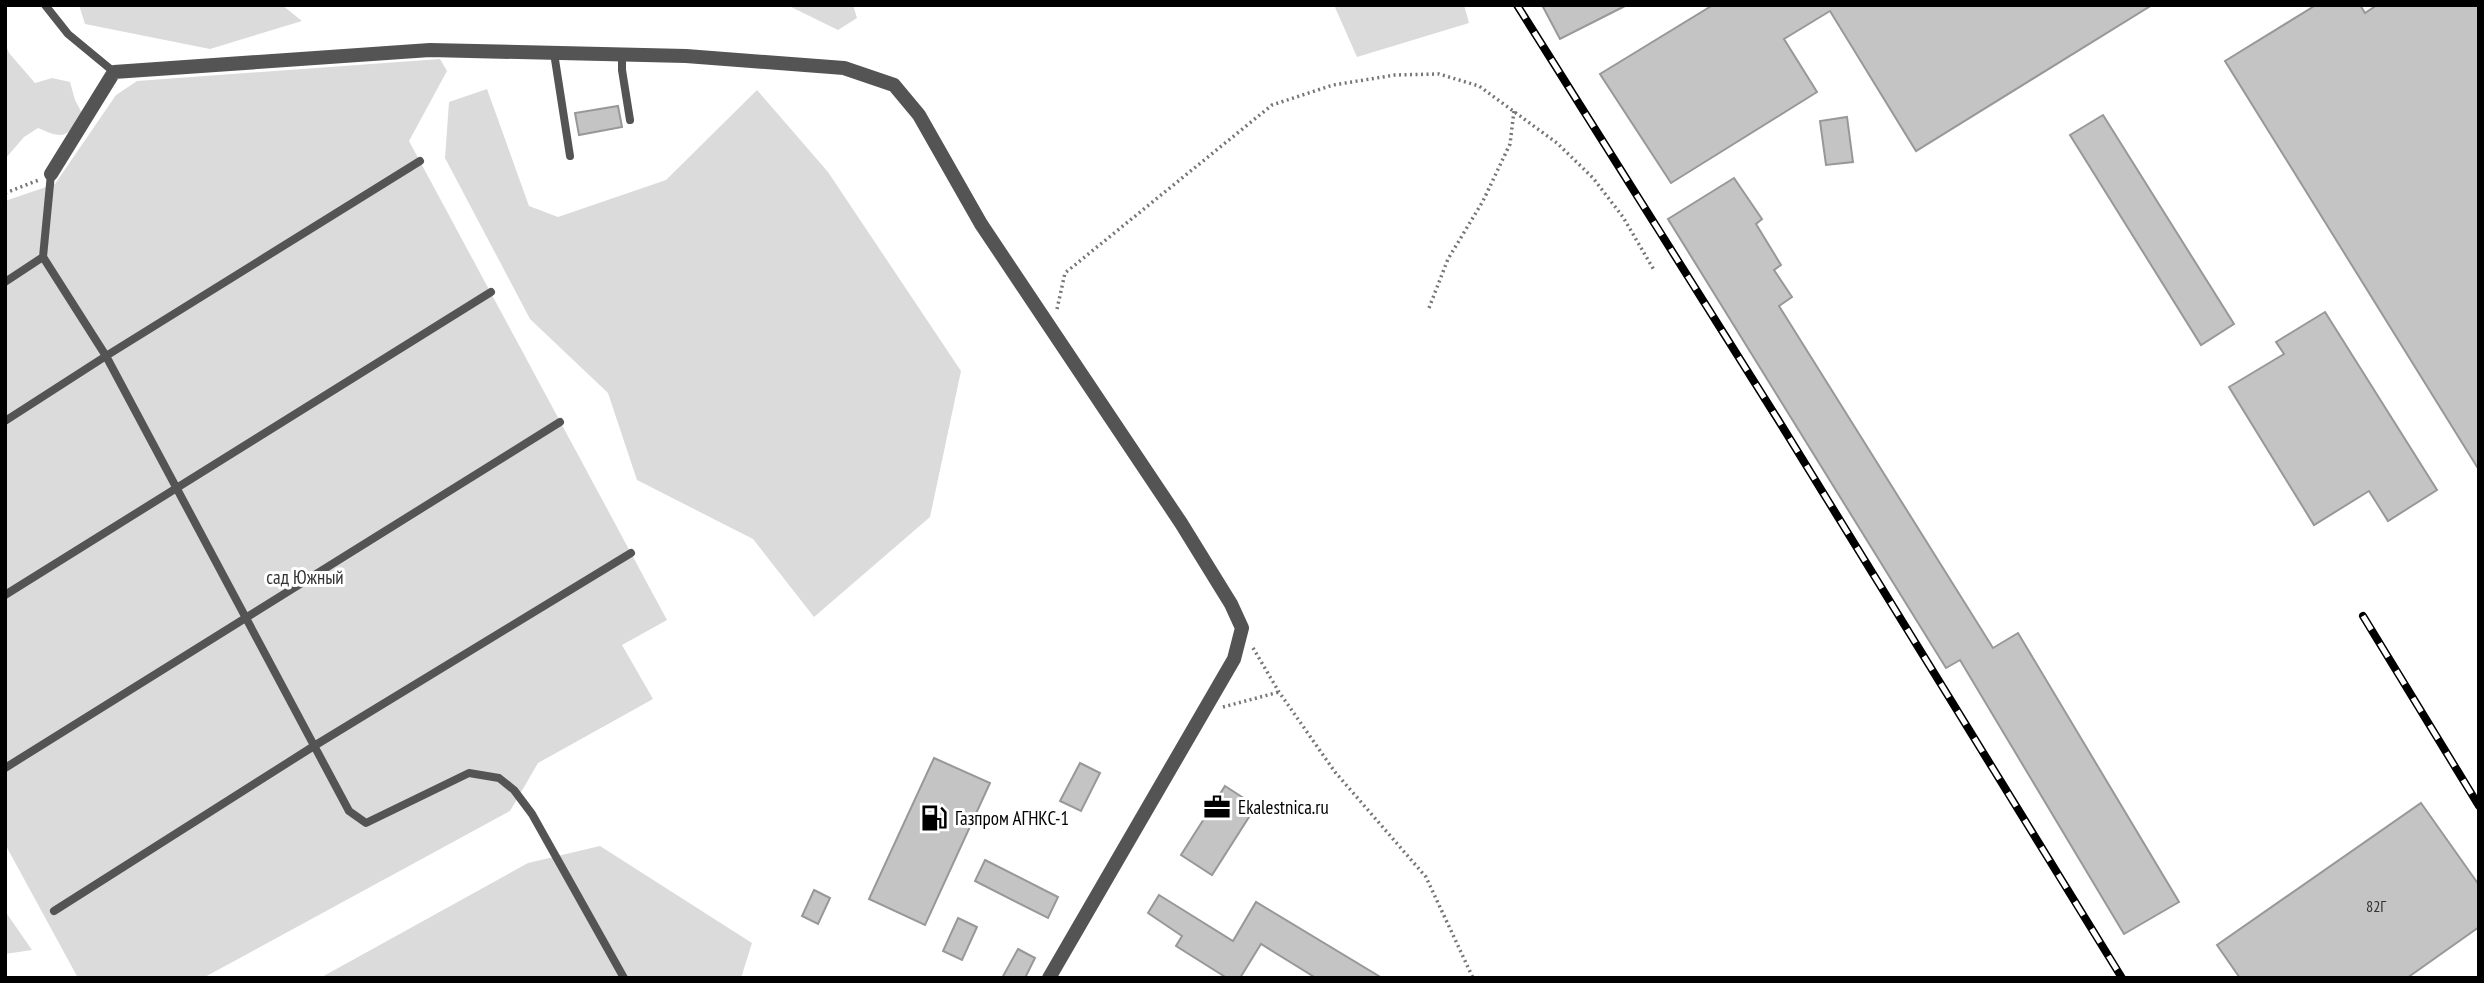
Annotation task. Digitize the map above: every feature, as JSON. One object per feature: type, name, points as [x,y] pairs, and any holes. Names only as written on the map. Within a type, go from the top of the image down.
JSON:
[{"type":"street","points":[[51,174],[114,72],[430,50],[686,56],[844,68],[894,85],[919,115],[981,224],[1181,523],[1231,604],[1242,628],[1234,659],[1049,978]]},
{"type":"lane","points":[[45,5],[68,34],[114,72]]},
{"type":"lane","points":[[554,53],[570,156]]},
{"type":"lane","points":[[622,54],[630,120]]},
{"type":"lane","points":[[5,421],[420,161]]},
{"type":"lane","points":[[51,174],[43,257],[106,356],[349,811],[366,823],[469,773],[499,778],[514,790],[531,814],[624,978]]},
{"type":"lane","points":[[5,282],[43,257]]},
{"type":"lane","points":[[5,594],[491,292]]},
{"type":"lane","points":[[5,768],[560,422]]},
{"type":"lane","points":[[54,911],[314,746],[631,553]]},
{"type":"path","points":[[1052,332],[1065,273],[1272,105],[1333,85],[1395,75],[1438,74],[1479,86],[1557,143],[1593,178],[1623,217],[1654,270]]},
{"type":"path","points":[[1429,309],[1448,259],[1483,201],[1510,144],[1514,111]]},
{"type":"path","points":[[5,193],[51,174]]},
{"type":"path","points":[[1242,628],[1279,692],[1335,772],[1426,877],[1473,978]]},
{"type":"path","points":[[1203,713],[1279,692]]},
{"type":"green space","points":[[79,5],[282,5],[302,21],[210,49],[85,24]]},
{"type":"green space","points":[[787,5],[853,5],[857,18],[838,30]]},
{"type":"green space","points":[[1334,5],[1464,5],[1469,23],[1357,57]]},
{"type":"green space","points":[[5,43],[9,53],[35,83],[52,78],[70,82],[83,115],[73,128],[64,134],[54,134],[38,128],[24,137],[5,159]]},
{"type":"green space","name":"сад Южный","points":[[440,59],[447,71],[409,141],[667,620],[622,645],[653,699],[538,763],[510,811],[203,978],[78,978],[5,844],[5,201],[55,184],[116,95],[137,81]]},
{"type":"green space","points":[[487,89],[529,206],[558,217],[666,180],[757,90],[828,172],[961,371],[930,517],[814,617],[753,539],[637,480],[608,393],[530,319],[445,158],[449,102]]},
{"type":"green space","points":[[600,846],[752,943],[741,978],[320,978],[528,863]]},
{"type":"green space","points":[[5,911],[32,950],[5,954]]},
{"type":"building","points":[[1542,5],[1627,5],[1560,39]]},
{"type":"building","points":[[1713,5],[2152,5],[1916,151],[1830,11],[1784,39],[1817,92],[1671,183],[1600,74]]},
{"type":"building","points":[[2316,5],[2360,5],[2365,13],[2377,5],[2479,5],[2479,470],[2225,61]]},
{"type":"building","points":[[618,106],[622,127],[579,135],[575,113]]},
{"type":"building","points":[[2103,115],[2234,324],[2201,345],[2070,135]]},
{"type":"building","points":[[1847,117],[1853,162],[1826,165],[1820,121]]},
{"type":"building","points":[[1734,178],[1762,219],[1756,224],[1781,265],[1774,270],[1792,297],[1779,306],[1993,648],[2018,633],[2179,902],[2124,934],[1960,660],[1946,668],[1668,219]]},
{"type":"building","points":[[2325,312],[2437,490],[2388,521],[2369,491],[2314,525],[2229,387],[2284,354],[2276,342]]},
{"type":"building","points":[[934,758],[990,783],[925,925],[869,899]]},
{"type":"building","points":[[1080,763],[1100,773],[1081,811],[1060,801]]},
{"type":"building","points":[[1225,786],[1256,806],[1212,875],[1181,855]]},
{"type":"building","points":[[2421,803],[2479,885],[2479,927],[2407,978],[2240,978],[2217,945]]},
{"type":"building","points":[[985,860],[1058,897],[1048,918],[975,881]]},
{"type":"building","points":[[814,890],[830,898],[818,924],[802,916]]},
{"type":"building","points":[[1159,895],[1233,941],[1256,902],[1382,978],[1316,978],[1261,944],[1240,978],[1227,978],[1176,946],[1182,936],[1148,913]]},
{"type":"building","points":[[958,918],[977,927],[962,960],[943,951]]},
{"type":"building","points":[[1018,949],[1035,958],[1025,978],[1002,978]]},
{"type":"railway","points":[[1517,5],[1777,418],[2122,978]]},
{"type":"railway","points":[[2363,616],[2479,806]]},
{"type":"place","name":"Ekalestnica.ru","points":[[1217,807]]},
{"type":"place","name":"Газпром АГНКС-1","points":[[934,818]]}]
